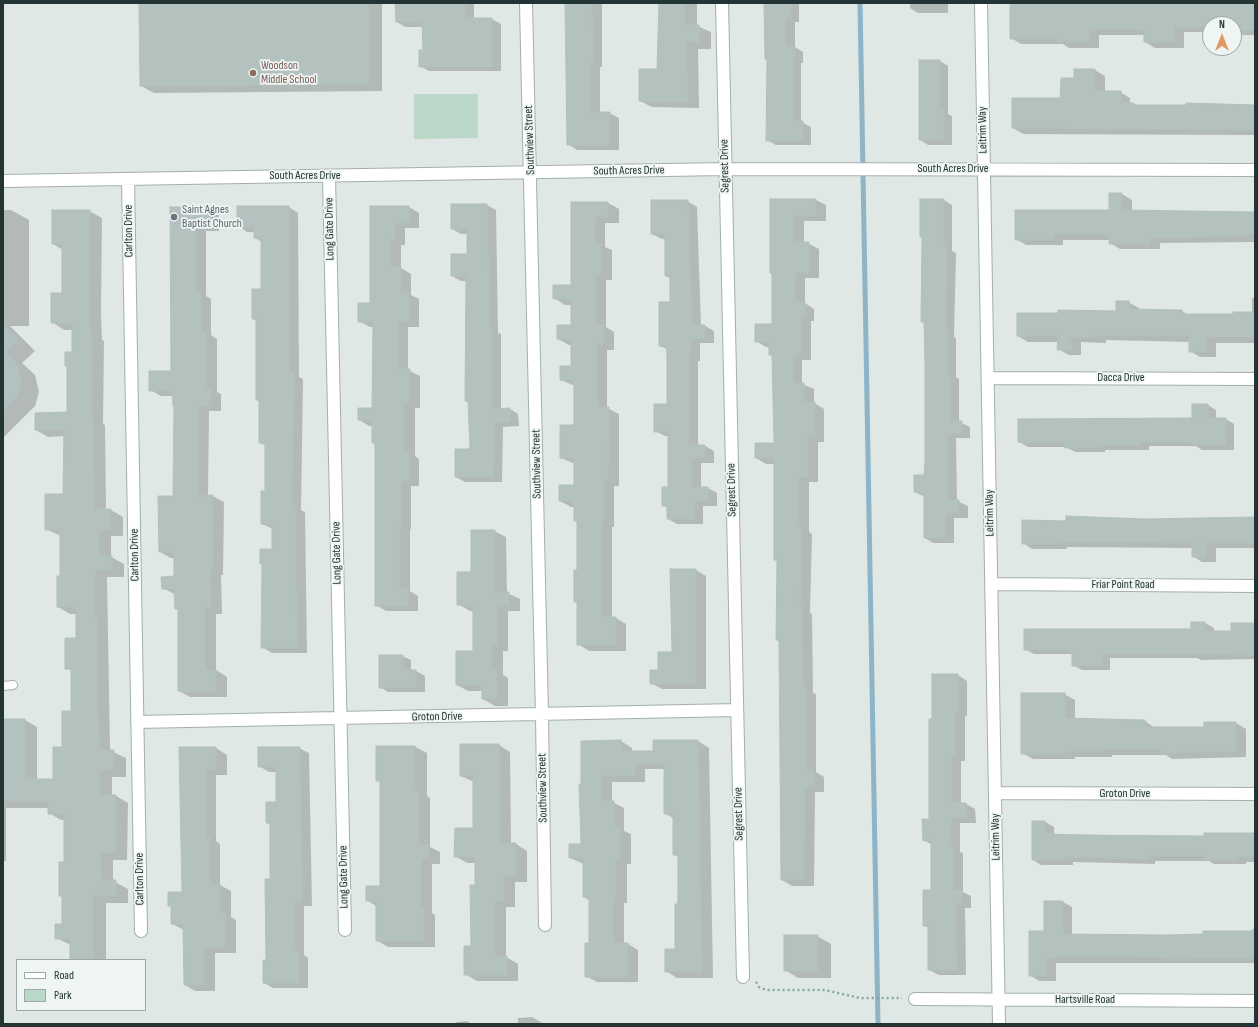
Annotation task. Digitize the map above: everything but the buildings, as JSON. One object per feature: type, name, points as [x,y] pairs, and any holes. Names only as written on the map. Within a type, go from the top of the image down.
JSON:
[{"type":"street","name":"Southview Street","points":[[526,3],[531,173],[545,925]]},
{"type":"street","name":"Segrest Drive","points":[[722,3],[743,977]]},
{"type":"street","name":"Leitrim Way","points":[[981,3],[999,1024]]},
{"type":"street","name":"South Acres Drive","points":[[3,181],[725,169],[1255,170]]},
{"type":"street","name":"Long Gate Drive","points":[[329,176],[345,930]]},
{"type":"street","name":"Carlton Drive","points":[[128,179],[141,930]]},
{"type":"street","name":"Dacca Drive","points":[[988,378],[1255,379]]},
{"type":"street","name":"Friar Point Road","points":[[991,584],[1255,586]]},
{"type":"street","name":"Groton Drive","points":[[137,722],[737,710]]},
{"type":"street","name":"Groton Drive","points":[[995,793],[1255,794]]},
{"type":"street","name":"Hartsville Road","points":[[915,999],[1255,1001]]},
{"type":"lane","points":[[3,686],[13,686]]},
{"type":"path","points":[[743,977],[752,977],[759,987],[766,990],[825,990],[860,998],[895,997]]},
{"type":"green space","points":[[414,94],[478,94],[478,138],[414,139]]},
{"type":"waterway","points":[[860,3],[878,1024]]},
{"type":"place","name":"Woodson Middle School","points":[[253,73]]},
{"type":"place","name":"Saint Agnes Baptist Church","points":[[174,217]]}]
